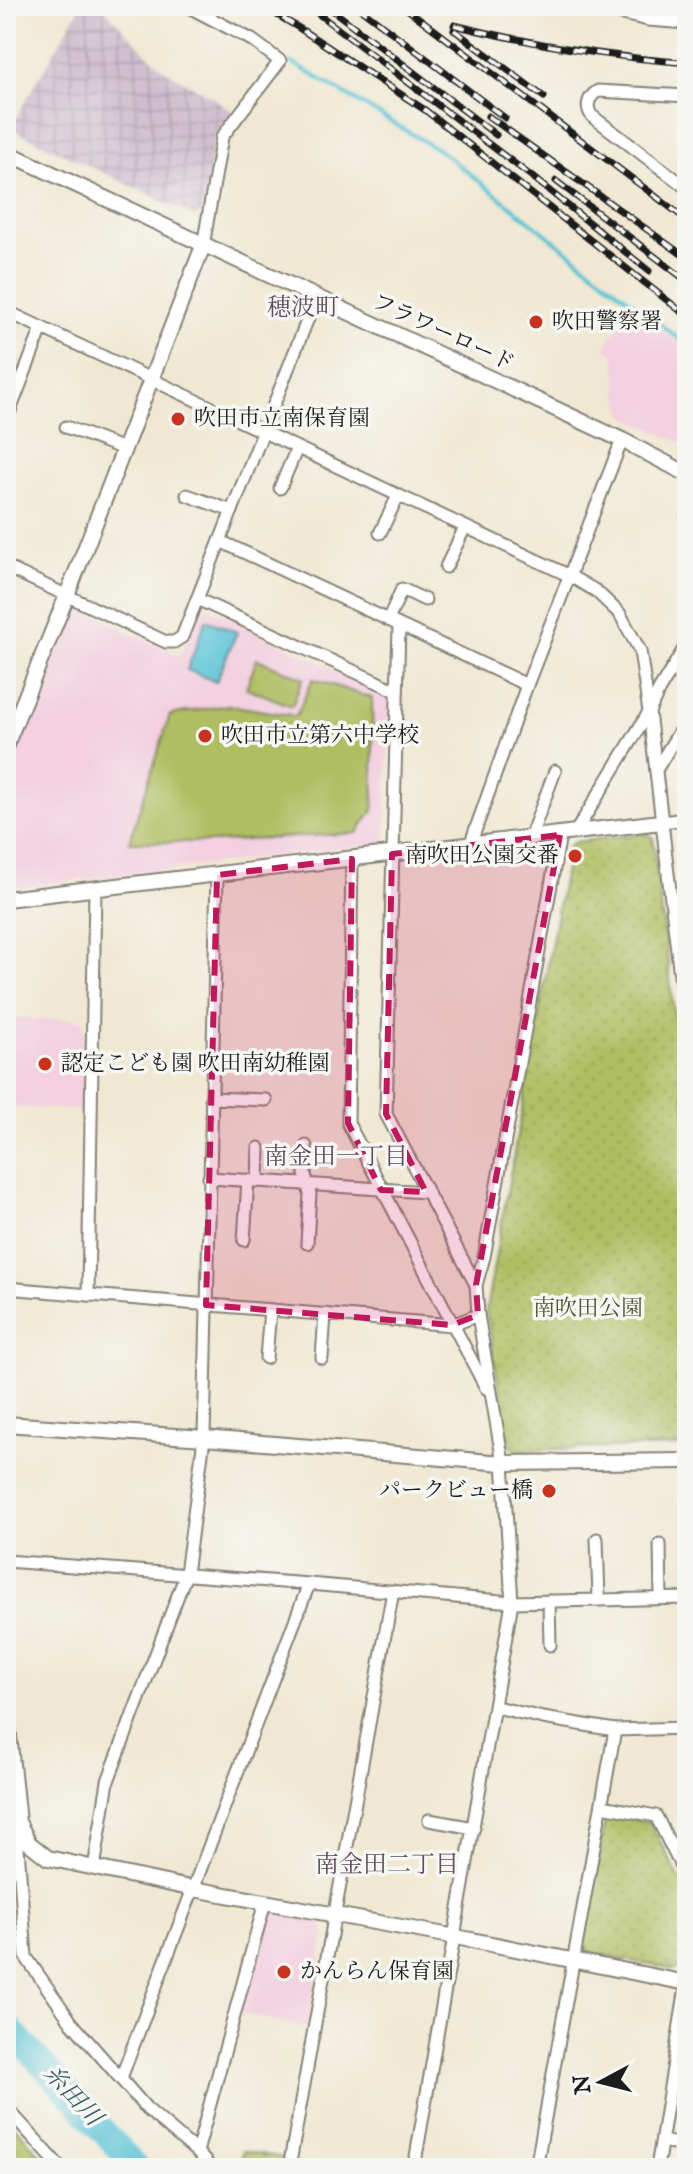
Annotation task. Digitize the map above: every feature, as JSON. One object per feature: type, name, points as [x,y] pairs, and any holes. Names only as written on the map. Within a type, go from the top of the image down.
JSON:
[{"type":"street","points":[[6,745],[203,246],[222,137],[280,61],[252,40],[187,6]]},
{"type":"street","points":[[587,6],[648,20],[687,23]]},
{"type":"street","points":[[687,96],[598,91],[588,104],[592,116],[687,188]]},
{"type":"street","name":"フラワーロード","points":[[6,152],[622,440],[687,474]]},
{"type":"street","points":[[6,567],[166,642],[182,637],[316,298]]},
{"type":"street","points":[[6,311],[570,576],[596,591],[620,614],[640,651],[687,1035]]},
{"type":"street","points":[[6,421],[42,328]]},
{"type":"street","points":[[66,427],[124,449]]},
{"type":"street","points":[[470,845],[527,685],[622,440]]},
{"type":"street","points":[[280,488],[297,448]]},
{"type":"street","points":[[187,495],[232,511]]},
{"type":"street","points":[[380,533],[398,496]]},
{"type":"street","points":[[446,567],[465,527]]},
{"type":"street","points":[[220,541],[527,685]]},
{"type":"street","points":[[425,600],[402,589],[393,623],[397,691],[386,1114],[476,1285]]},
{"type":"street","points":[[197,599],[397,691]]},
{"type":"street","points":[[414,2168],[512,1602],[503,1463],[478,1315],[476,1285],[567,834],[649,712],[687,644]]},
{"type":"street","points":[[656,771],[687,719]]},
{"type":"street","points":[[530,838],[555,771]]},
{"type":"street","points":[[6,899],[687,819]]},
{"type":"street","points":[[352,859],[348,1123],[491,1396]]},
{"type":"street","points":[[94,1868],[108,1781],[186,1574],[204,1438],[217,875]]},
{"type":"street","points":[[88,1295],[95,889]]},
{"type":"street","points":[[211,1098],[266,1100]]},
{"type":"street","points":[[306,1146],[305,1174],[310,1194],[307,1243]]},
{"type":"street","points":[[244,1240],[259,1148]]},
{"type":"street","points":[[209,1178],[426,1192]]},
{"type":"street","points":[[6,1288],[452,1325],[478,1315]]},
{"type":"street","points":[[266,1358],[270,1310]]},
{"type":"street","points":[[322,1358],[325,1314]]},
{"type":"street","points":[[6,1424],[503,1463],[687,1461]]},
{"type":"street","points":[[597,1539],[599,1599]]},
{"type":"street","points":[[660,1544],[661,1598]]},
{"type":"street","points":[[6,1561],[512,1602],[687,1598]]},
{"type":"street","points":[[121,2078],[309,1584]]},
{"type":"street","points":[[289,2168],[393,1591]]},
{"type":"street","points":[[549,1601],[550,1645]]},
{"type":"street","points":[[6,1706],[26,1957],[72,2023],[147,2109],[211,2168]]},
{"type":"street","points":[[496,1707],[615,1730],[687,1728]]},
{"type":"street","points":[[536,2168],[615,1730]]},
{"type":"street","points":[[14,1792],[21,1829],[35,1849],[56,1860],[687,1983],[657,2168]]},
{"type":"street","points":[[602,1806],[656,1816],[687,1878]]},
{"type":"street","points":[[429,1820],[474,1828]]},
{"type":"street","points":[[197,2152],[265,1902]]},
{"type":"street","points":[[6,2107],[61,2168]]},
{"type":"street","points":[[662,2141],[687,2146]]},
{"type":"highlighted area","points":[[560,835],[476,1285],[478,1315],[452,1325],[206,1305],[217,875],[352,859],[348,1123],[381,1190],[426,1192],[386,1114],[392,854]]},
{"type":"shaded area","points":[[81,6],[102,6],[168,72],[233,112],[215,135],[202,213],[194,216],[10,128]]},
{"type":"shaded area","points":[[629,305],[687,350],[687,446],[624,416],[615,355],[606,347]]},
{"type":"shaded area","name":"吹田市立第六中学校","points":[[207,607],[386,695],[389,699],[386,836],[381,843],[6,889],[6,773],[71,611],[79,608],[180,656],[199,609]]},
{"type":"shaded area","name":"認定こども園 吹田南幼稚園","points":[[6,1018],[84,1020],[83,1110],[6,1107]]},
{"type":"shaded area","name":"かんらん保育園","points":[[273,1913],[321,1922],[325,1931],[308,2028],[240,2013],[265,1917]]},
{"type":"green space","points":[[257,659],[303,678],[292,706],[246,688]]},
{"type":"green space","points":[[313,679],[372,698],[374,809],[357,833],[217,842],[129,842],[170,715],[228,705],[296,716]]},
{"type":"green space","name":"南吹田公園","points":[[648,833],[653,838],[687,1122],[687,1446],[516,1450],[509,1445],[486,1310],[569,846],[575,842]]},
{"type":"green space","points":[[613,1815],[650,1822],[687,1893],[687,1941],[683,1965],[675,1970],[588,1952],[583,1944],[605,1820]]},
{"type":"green space","points":[[6,2117],[51,2166],[52,2168],[6,2168]]},
{"type":"green space","points":[[243,2151],[285,2158],[284,2168],[222,2168],[217,2162],[242,2160]]},
{"type":"water","points":[[206,620],[237,632],[216,682],[187,670]]},
{"type":"waterway","points":[[291,62],[442,152],[687,345]]},
{"type":"waterway","name":"糸田川","points":[[6,2025],[137,2168]]},
{"type":"railway","points":[[262,6],[425,110],[687,316]]},
{"type":"railway","points":[[308,6],[531,176],[649,271]]},
{"type":"railway","points":[[327,6],[496,135]]},
{"type":"railway","points":[[357,6],[505,118]]},
{"type":"railway","points":[[403,6],[687,220]]},
{"type":"railway","points":[[454,25],[570,49],[687,63]]},
{"type":"railway","points":[[454,30],[544,97]]},
{"type":"railway","points":[[488,116],[687,258]]},
{"type":"railway","points":[[556,181],[687,281]]},
{"type":"place","name":"吹田警察署","points":[[536,322]]},
{"type":"place","name":"吹田市立南保育園","points":[[178,419]]},
{"type":"place","name":"吹田市立第六中学校","points":[[205,736]]},
{"type":"place","name":"南吹田公園交番","points":[[575,856]]},
{"type":"place","name":"認定こども園 吹田南幼稚園","points":[[45,1064]]},
{"type":"place","name":"パークビュー橋","points":[[549,1491]]},
{"type":"place","name":"かんらん保育園","points":[[284,1972]]},
{"type":"district","name":"穂波町","points":[[303,308]]},
{"type":"district","name":"南金田一丁目","points":[[336,1157]]},
{"type":"district","name":"南金田二丁目","points":[[387,1865]]}]
